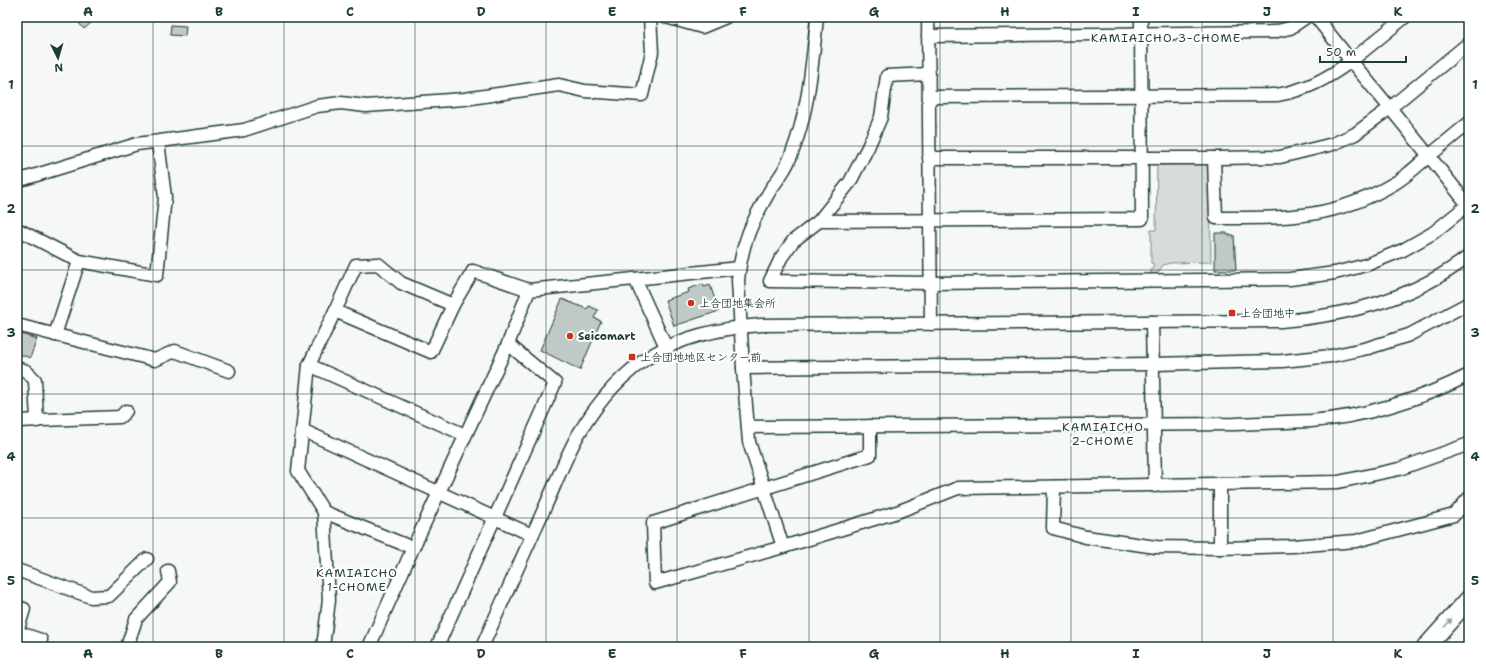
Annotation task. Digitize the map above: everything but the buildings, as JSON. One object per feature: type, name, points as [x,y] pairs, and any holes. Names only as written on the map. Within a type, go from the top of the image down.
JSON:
[{"type":"highway","points":[[1426,647],[1469,599]]},
{"type":"street","points":[[17,181],[137,144],[244,130],[317,106],[341,103],[366,106],[464,99],[559,85],[585,91],[642,95],[652,52],[650,17]]},
{"type":"street","points":[[666,17],[702,27],[726,17]]},
{"type":"street","points":[[784,548],[749,442],[738,298],[739,268],[748,232],[756,214],[790,159],[802,124],[810,86],[817,17]]},
{"type":"street","points":[[928,17],[931,324]]},
{"type":"street","points":[[819,221],[1142,219],[1141,17]]},
{"type":"street","points":[[928,36],[1273,32],[1290,28],[1306,17]]},
{"type":"street","points":[[928,74],[887,76],[880,117],[868,147],[850,182],[819,221],[793,241],[781,258],[770,281],[930,283],[1290,279],[1335,273],[1366,265],[1403,250],[1433,233],[1469,205],[1316,17]]},
{"type":"street","points":[[929,97],[1277,95],[1296,92],[1334,74],[1405,17]]},
{"type":"street","points":[[929,158],[1280,157],[1333,144],[1355,134],[1390,108],[1469,44]]},
{"type":"street","points":[[1214,158],[1216,218],[1278,218],[1311,215],[1360,201],[1396,182],[1469,123]]},
{"type":"street","points":[[17,229],[79,261],[157,275],[165,197],[158,142]]},
{"type":"street","points":[[482,647],[569,453],[590,417],[605,396],[625,375],[645,359],[666,347],[694,336],[740,327],[783,325],[1281,321],[1326,316],[1370,306],[1417,288],[1442,275],[1469,256]]},
{"type":"street","points":[[55,335],[79,261]]},
{"type":"street","points":[[323,647],[329,600],[324,512],[298,471],[309,364],[356,265],[378,264],[401,283],[452,304]]},
{"type":"street","points":[[335,311],[431,352],[452,304],[473,271],[529,290],[739,268]]},
{"type":"street","points":[[635,279],[666,347]]},
{"type":"street","points":[[370,647],[413,548],[508,344],[529,290]]},
{"type":"street","points":[[743,368],[1153,364],[1282,361],[1331,356],[1368,348],[1409,335],[1469,303]]},
{"type":"street","points":[[1152,322],[1155,486]]},
{"type":"street","points":[[17,325],[155,360],[174,351],[229,371]]},
{"type":"street","points":[[437,647],[555,383],[508,344]]},
{"type":"street","points":[[309,364],[465,435]]},
{"type":"street","points":[[17,368],[26,371],[35,380],[37,421]]},
{"type":"street","points":[[748,427],[1235,424],[1313,420],[1370,411],[1406,401],[1450,385],[1469,375]]},
{"type":"street","points":[[17,421],[120,417],[126,410]]},
{"type":"street","points":[[870,426],[870,455],[653,523],[655,584],[784,548],[898,512],[958,488],[1338,482],[1398,469],[1468,449]]},
{"type":"street","points":[[302,430],[532,535]]},
{"type":"street","points":[[1220,484],[1220,548]]},
{"type":"street","points":[[1054,487],[1053,528],[1086,537],[1156,547],[1220,548],[1293,546],[1356,541],[1454,515],[1469,498]]},
{"type":"street","points":[[324,512],[413,548]]},
{"type":"street","points":[[17,570],[91,598],[109,596],[147,560]]},
{"type":"street","points":[[127,647],[136,619],[170,582],[168,571]]},
{"type":"street","points":[[17,607],[24,609],[17,632],[41,640]]},
{"type":"shaded area","points":[[1210,164],[1211,262],[1170,263],[1163,265],[1155,277],[1149,277],[1154,264],[1151,263],[1151,230],[1156,230],[1157,165]]},
{"type":"place","name":"上合団地集会所","points":[[691,303]]},
{"type":"place","name":"上合団地中","points":[[1232,313]]},
{"type":"place","name":"Seicomart","points":[[570,336]]},
{"type":"place","name":"上合団地地区センター前","points":[[632,357]]},
{"type":"district","name":"KAMIAICHO 3-CHOME","points":[[1166,38]]},
{"type":"district","name":"KAMIAICHO 2-CHOME","points":[[1103,434]]},
{"type":"district","name":"KAMIAICHO 1-CHOME","points":[[357,580]]}]
